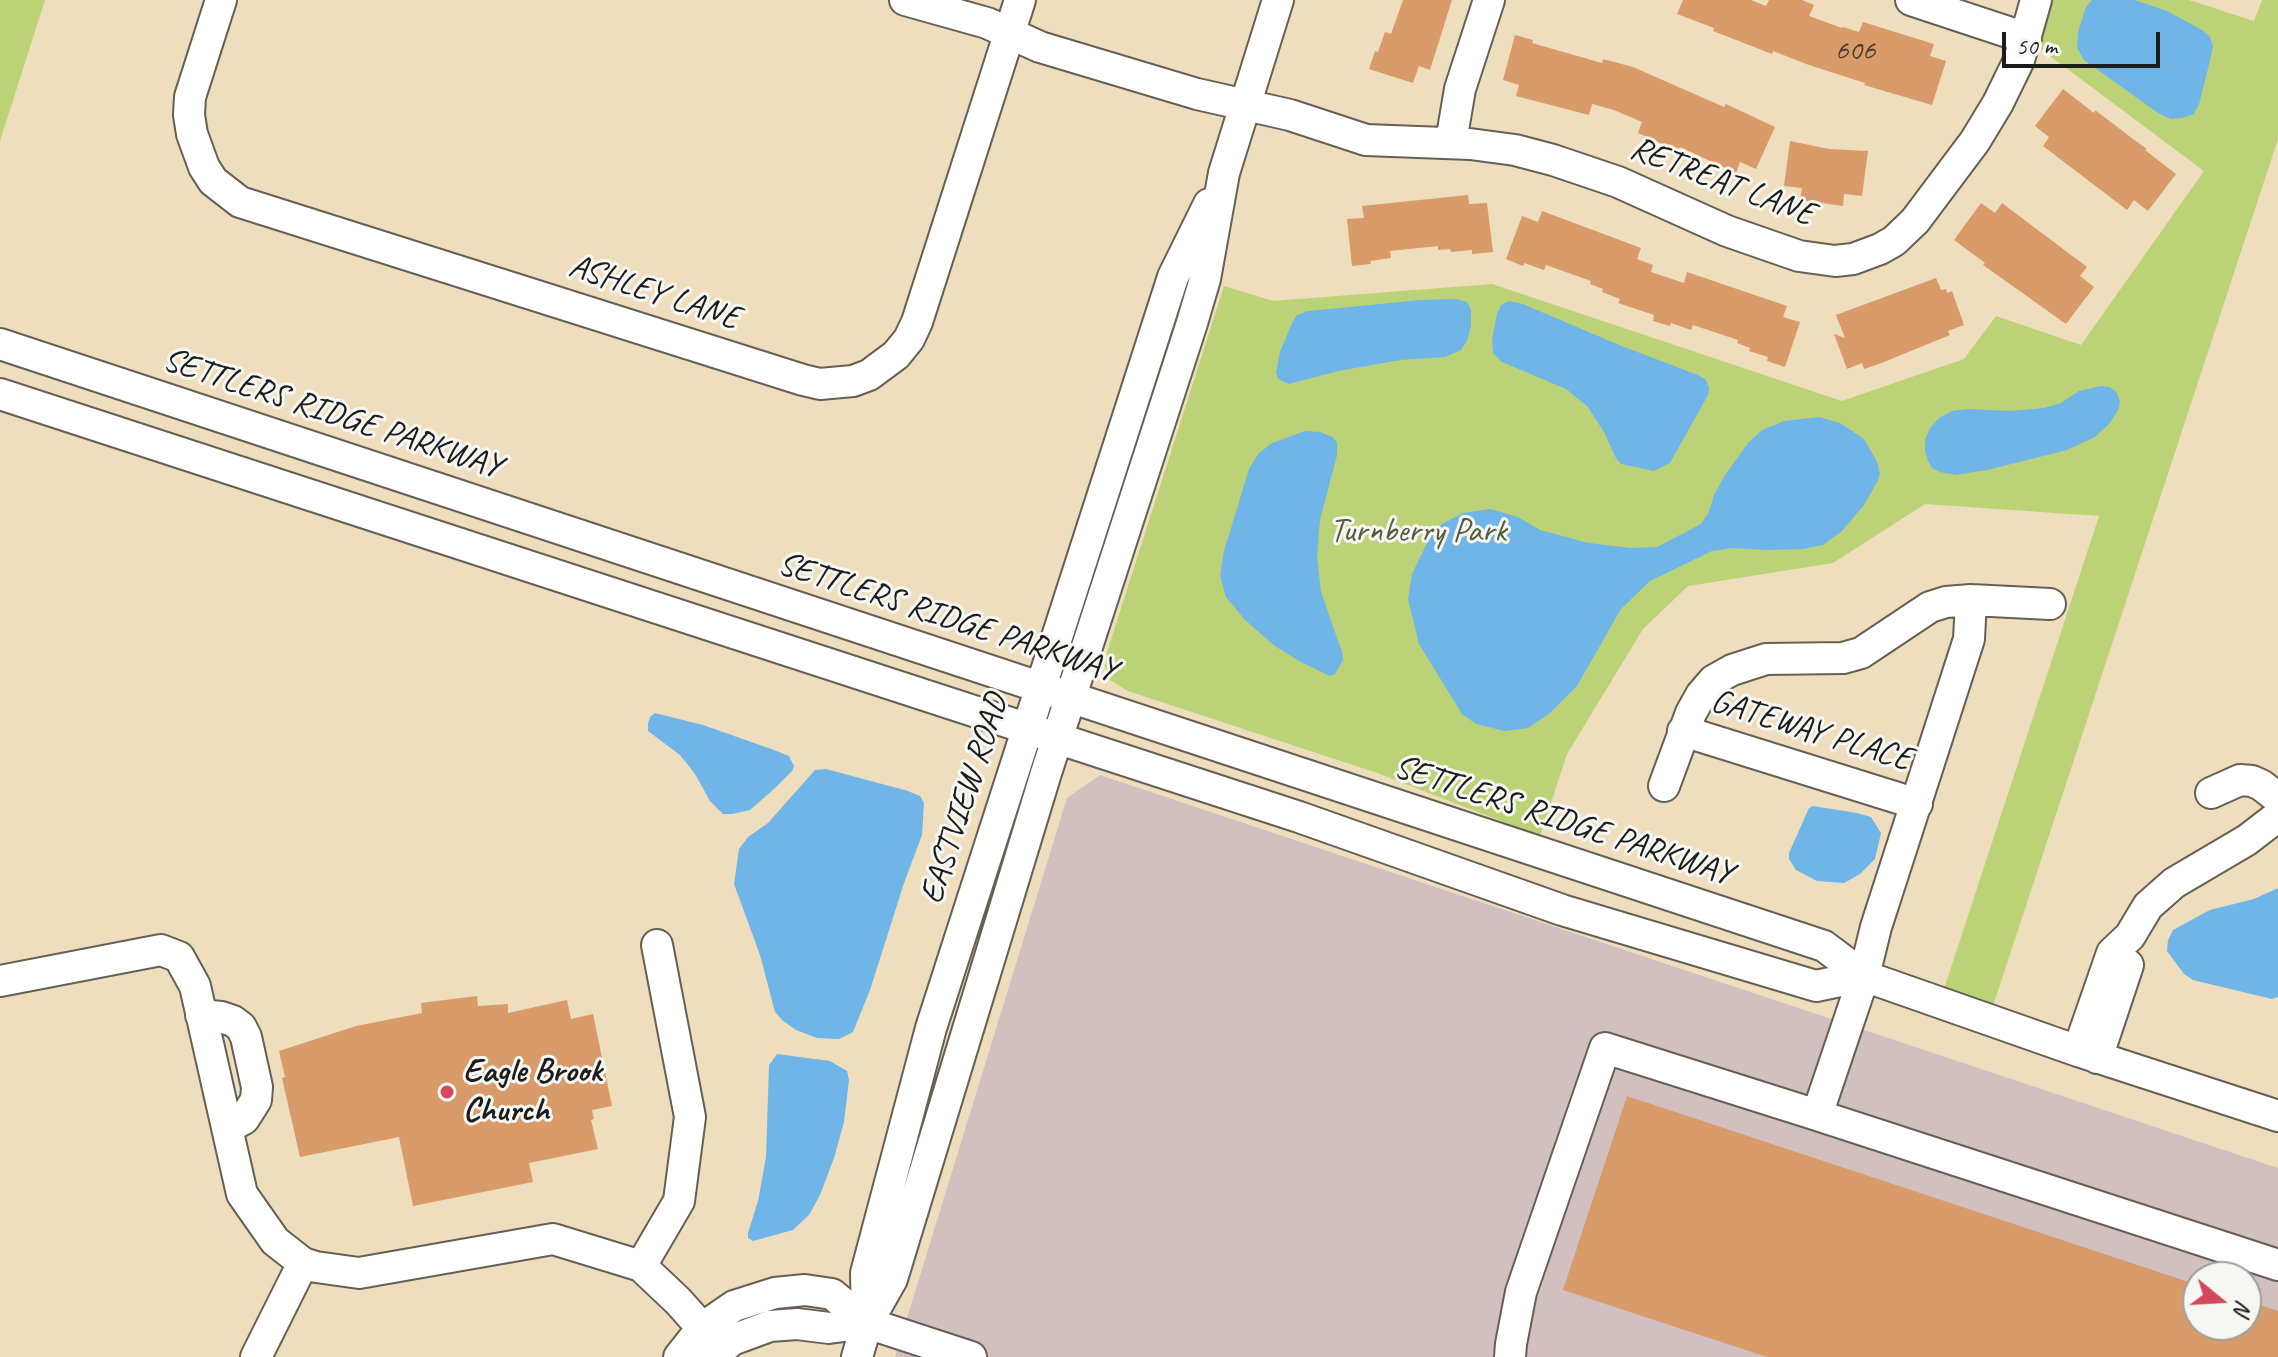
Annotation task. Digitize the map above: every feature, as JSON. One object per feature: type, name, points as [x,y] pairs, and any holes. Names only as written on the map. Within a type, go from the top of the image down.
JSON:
[{"type":"street","name":"ASHLEY LANE","points":[[221,0],[190,97],[189,115],[204,167],[213,181],[240,202],[820,384],[845,382],[869,375],[896,355],[909,339],[1020,0]]},
{"type":"street","name":"RETREAT LANE","points":[[905,0],[987,23],[1068,56],[1197,94],[1290,115],[1366,140],[1451,142],[1515,150],[1581,168],[1718,228],[1799,256],[1826,260],[1853,259],[1887,245],[1915,221],[1990,118],[2026,38],[2036,0]]},
{"type":"street","name":"EASTVIEW ROAD","points":[[857,1357],[867,1323],[892,1279],[1057,739],[1205,279],[1224,173],[1278,0]]},
{"type":"street","points":[[1451,142],[1462,82],[1489,0]]},
{"type":"street","points":[[1911,0],[2026,38]]},
{"type":"street","name":"EASTVIEW ROAD","points":[[867,1323],[866,1273],[931,1028],[1173,277],[1224,173]]},
{"type":"street","name":"SETTLERS RIDGE PARKWAY","points":[[0,344],[1824,946],[1864,976],[2278,1116]]},
{"type":"street","points":[[0,394],[1299,817],[1562,910],[1816,986],[1864,976]]},
{"type":"street","name":"GATEWAY PLACE","points":[[1664,786],[1683,731],[1701,695],[1714,680],[1732,670],[1766,659],[1843,658],[1861,653],[1930,607],[1946,602],[1971,600],[2050,604]]},
{"type":"street","name":"GATEWAY PLACE","points":[[1817,1115],[1864,976],[1876,927],[1969,639],[1971,600]]},
{"type":"street","name":"GATEWAY PLACE","points":[[1683,731],[1917,804]]},
{"type":"street","points":[[2211,793],[2240,780],[2261,785],[2278,798]]},
{"type":"street","points":[[2088,1054],[2130,958],[2130,936],[2148,906],[2174,883],[2247,840],[2278,816]]},
{"type":"street","points":[[641,1266],[679,1201],[690,1117],[657,945]]},
{"type":"street","points":[[0,981],[161,950],[179,957],[195,986],[242,1194],[275,1241],[303,1263],[359,1273],[553,1239],[641,1266],[678,1301],[712,1345]]},
{"type":"street","points":[[1510,1357],[1521,1292],[1605,1048],[2278,1265]]},
{"type":"street","points":[[256,1357],[303,1263]]},
{"type":"street","points":[[679,1357],[712,1345],[734,1306],[775,1293],[805,1290],[832,1294],[867,1323],[971,1357]]},
{"type":"shaded area","points":[[1100,775],[2278,1168],[2278,1357],[895,1357],[1067,798]]},
{"type":"green space","points":[[0,0],[45,0],[0,141]]},
{"type":"green space","name":"Turnberry Park","points":[[2051,0],[2189,0],[2254,21],[2262,0],[2278,0],[2278,139],[1993,1006],[1944,989],[2099,516],[1925,504],[1833,563],[1688,586],[1643,629],[1567,754],[1540,836],[1377,773],[1128,691],[1110,680],[1105,666],[1107,652],[1224,286],[1273,301],[1492,284],[1842,401],[1964,359],[1996,316],[2081,345],[2204,171],[2038,47]]},
{"type":"water","points":[[2092,0],[2135,0],[2167,11],[2210,37],[2213,46],[2194,114],[2171,119],[2158,113],[2084,60],[2077,48],[2078,32],[2086,7]]},
{"type":"water","points":[[1456,299],[1467,302],[1471,310],[1471,326],[1461,350],[1445,357],[1401,360],[1338,371],[1289,384],[1278,379],[1276,372],[1280,352],[1297,315],[1308,311]]},
{"type":"water","points":[[1509,301],[1523,304],[1706,380],[1708,395],[1670,463],[1654,471],[1621,464],[1588,407],[1566,389],[1502,362],[1493,353],[1497,314],[1501,305]]},
{"type":"water","points":[[2110,387],[2117,393],[2120,402],[2118,410],[2095,437],[2067,450],[1956,475],[1932,468],[1928,461],[1925,440],[1930,428],[1939,418],[1952,411],[2044,408],[2061,403],[2079,391]]},
{"type":"water","points":[[1819,417],[1840,423],[1864,439],[1880,474],[1864,505],[1842,531],[1823,545],[1803,549],[1732,548],[1712,551],[1650,581],[1621,609],[1577,686],[1550,713],[1528,728],[1505,731],[1476,724],[1462,714],[1419,644],[1408,599],[1412,574],[1428,541],[1442,524],[1463,513],[1490,509],[1518,517],[1540,530],[1589,543],[1631,548],[1657,547],[1701,524],[1725,475],[1749,442],[1762,430],[1784,421]]},
{"type":"water","points":[[1305,431],[1320,432],[1333,437],[1337,443],[1337,455],[1320,520],[1317,557],[1321,592],[1343,660],[1335,674],[1330,676],[1275,646],[1245,620],[1226,597],[1220,576],[1224,551],[1249,469],[1258,454],[1272,443]]},
{"type":"water","points":[[655,713],[703,725],[789,756],[794,766],[792,771],[750,810],[723,814],[710,801],[680,755],[648,731],[650,717]]},
{"type":"water","points":[[826,769],[908,791],[920,796],[924,803],[922,835],[870,990],[853,1032],[839,1039],[817,1038],[796,1030],[775,1012],[760,955],[734,884],[739,849],[748,837],[768,823],[815,770]]},
{"type":"water","points":[[1813,806],[1871,817],[1881,833],[1875,859],[1860,874],[1844,883],[1817,881],[1796,870],[1789,859],[1809,808]]},
{"type":"water","points":[[2278,888],[2278,997],[2272,999],[2193,980],[2184,974],[2167,951],[2173,930],[2210,910],[2254,899]]},
{"type":"water","points":[[777,1054],[830,1061],[847,1071],[849,1080],[844,1122],[834,1158],[809,1215],[793,1230],[753,1241],[748,1238],[748,1233],[766,1157],[769,1065]]},
{"type":"building","points":[[1403,0],[1452,0],[1430,70],[1419,66],[1413,83],[1369,69],[1385,32],[1391,34]]},
{"type":"building","points":[[1683,0],[1751,0],[1766,6],[1769,0],[1802,0],[1814,5],[1809,16],[1842,28],[1859,32],[1863,22],[1934,44],[1930,56],[1946,61],[1932,105],[1864,85],[1773,51],[1772,54],[1713,31],[1714,28],[1677,14]]},
{"type":"building","points":[[1515,35],[1533,40],[1532,43],[1602,63],[1603,59],[1633,67],[1775,127],[1756,169],[1740,162],[1736,173],[1680,147],[1678,151],[1638,133],[1642,122],[1614,110],[1592,104],[1589,115],[1516,96],[1519,85],[1503,80]]},
{"type":"building","points":[[2063,89],[2147,149],[2176,174],[2148,211],[2134,200],[2127,210],[2043,146],[2049,137],[2035,126]]},
{"type":"building","points":[[1790,141],[1829,149],[1868,151],[1862,196],[1844,194],[1843,206],[1800,200],[1802,188],[1784,186]]},
{"type":"building","points":[[1468,195],[1469,204],[1487,203],[1493,252],[1451,252],[1450,249],[1438,250],[1438,246],[1390,251],[1391,258],[1352,266],[1347,219],[1364,218],[1362,206]]},
{"type":"building","points":[[1981,203],[1995,213],[2002,203],[2087,267],[2080,276],[2094,287],[2066,324],[1983,265],[1985,263],[1954,240]]},
{"type":"building","points":[[1542,211],[1641,248],[1637,259],[1653,265],[1651,272],[1684,283],[1687,272],[1787,306],[1783,317],[1800,322],[1785,367],[1749,351],[1750,348],[1737,343],[1738,340],[1693,325],[1691,330],[1653,321],[1654,315],[1618,303],[1620,299],[1602,292],[1603,289],[1590,284],[1591,281],[1546,265],[1544,270],[1506,259],[1522,216],[1538,222]]},
{"type":"building","points":[[1936,278],[1941,290],[1946,289],[1947,293],[1952,291],[1964,325],[1948,331],[1950,335],[1879,364],[1864,369],[1862,363],[1847,369],[1834,334],[1845,338],[1836,315]]},
{"type":"building","name":"Eagle Brook Church","points":[[477,996],[478,1006],[508,1004],[508,1013],[567,1000],[571,1019],[593,1014],[612,1106],[592,1110],[594,1119],[591,1120],[598,1149],[529,1163],[533,1182],[413,1206],[399,1137],[300,1157],[279,1051],[356,1026],[422,1013],[421,1003]]},
{"type":"building","points":[[1627,1096],[2182,1280],[2182,1341],[2262,1341],[2262,1306],[2278,1311],[2278,1357],[1767,1357],[1563,1290]]},
{"type":"place","name":"Eagle Brook Church","points":[[447,1092]]}]
